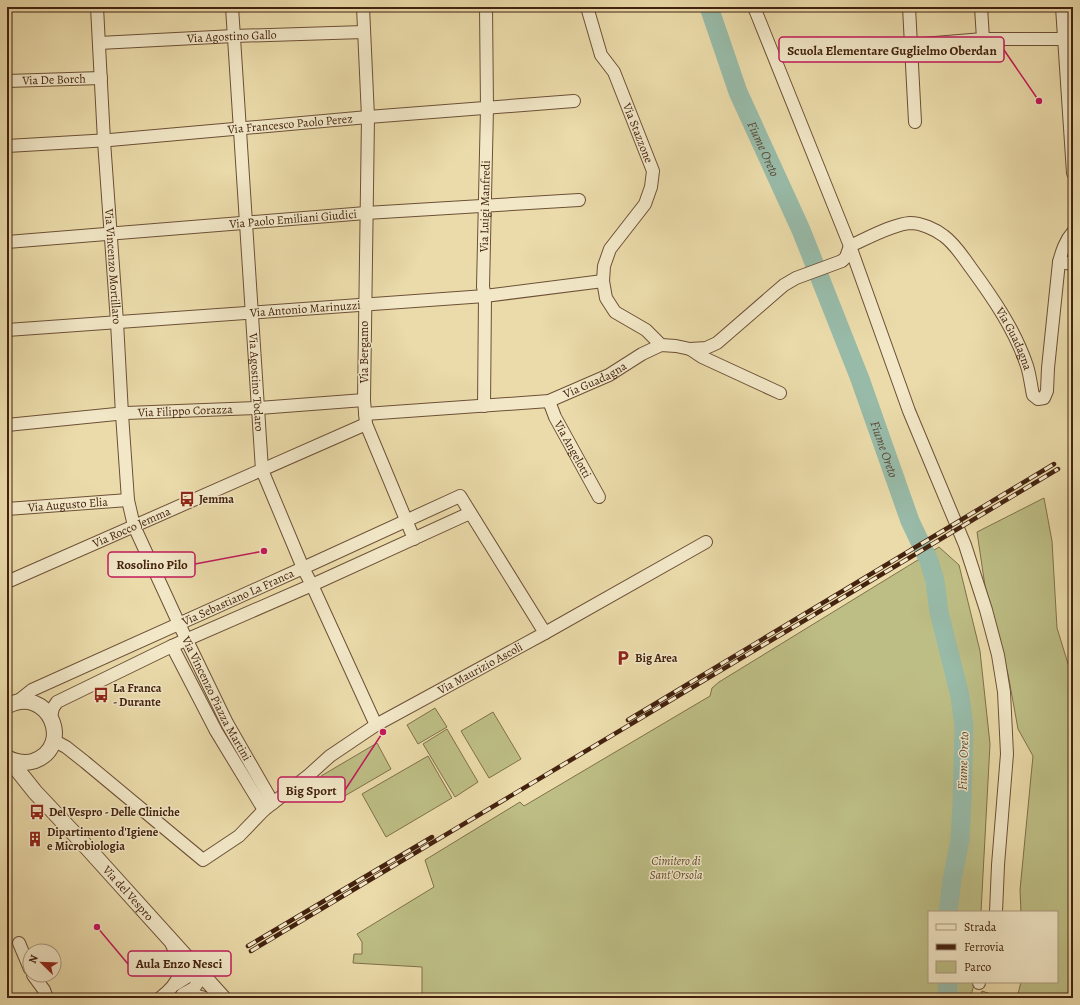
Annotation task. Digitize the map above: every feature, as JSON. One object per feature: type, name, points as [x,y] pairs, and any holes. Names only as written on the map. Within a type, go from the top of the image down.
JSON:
[{"type":"street","name":"Via Vincenzo Mortillaro","points":[[97,7],[104,141],[112,233],[128,500],[134,526]]},
{"type":"street","name":"Via Agostino Todaro","points":[[232,7],[262,470],[303,568],[376,724]]},
{"type":"street","name":"Via Bergamo","points":[[363,7],[368,117],[364,304],[365,419],[414,539]]},
{"type":"street","name":"Via Luigi Manfredi","points":[[484,406],[485,296],[483,287],[487,108],[486,7]]},
{"type":"street","name":"Via Stazzone","points":[[587,7],[601,55],[614,72],[653,171],[651,187],[645,204],[610,249],[604,266],[606,298],[615,312],[646,330],[661,345]]},
{"type":"street","points":[[754,7],[850,246],[909,411],[965,546],[986,610],[998,655],[1004,692],[1007,754],[998,865],[996,911]]},
{"type":"street","points":[[908,7],[916,122]]},
{"type":"street","points":[[981,7],[983,39]]},
{"type":"street","points":[[1062,7],[1068,39],[1073,174]]},
{"type":"street","name":"Via Agostino Gallo","points":[[99,43],[234,36],[364,32]]},
{"type":"street","points":[[911,45],[983,39],[1068,39]]},
{"type":"street","name":"Via De Borch","points":[[7,81],[101,78]]},
{"type":"street","name":"Via Francesco Paolo Perez","points":[[7,146],[104,141],[368,117],[574,101]]},
{"type":"street","name":"Via Paolo Emiliani Giudici","points":[[7,242],[366,213],[579,200]]},
{"type":"street","name":"Via Guadagna","points":[[850,246],[897,226],[910,223],[936,230],[945,236],[956,247],[1005,318],[1028,366],[1033,396],[1038,399],[1044,398],[1047,391],[1048,368],[1062,249],[1073,232]]},
{"type":"street","points":[[661,345],[690,349],[706,348],[717,343],[784,285],[796,278],[842,261],[846,258],[850,246]]},
{"type":"street","points":[[1060,262],[1073,264]]},
{"type":"street","name":"Via Antonio Marinuzzi","points":[[7,330],[485,296],[604,282]]},
{"type":"street","name":"Via Guadagna","points":[[365,419],[484,406],[549,401],[609,375],[642,354],[661,345]]},
{"type":"street","points":[[690,349],[702,357],[780,393]]},
{"type":"street","name":"Via Filippo Corazza","points":[[7,425],[122,414],[259,408],[364,400]]},
{"type":"street","name":"Via Angelotti","points":[[549,401],[599,497]]},
{"type":"street","name":"Via Rocco Jemma","points":[[7,582],[262,470],[365,419]]},
{"type":"street","name":"Via Sebastiano La Franca","points":[[12,704],[32,690],[460,496],[470,513],[312,585],[172,646],[57,702],[53,708],[51,717]]},
{"type":"street","name":"Via Augusto Elia","points":[[7,509],[128,500]]},
{"type":"street","points":[[470,513],[545,633]]},
{"type":"street","name":"Via Vincenzo Piazza Martini","points":[[134,526],[179,624],[268,807]]},
{"type":"street","name":"Via Maurizio Ascoli","points":[[53,740],[66,747],[85,762],[203,860],[239,836],[268,807],[309,775],[330,756],[376,724],[545,633],[706,542]]},
{"type":"street","name":"Via Vincenzo Piazza Martini","points":[[172,646],[216,731],[268,807]]},
{"type":"street","points":[[12,704],[31,702],[37,704],[51,717],[54,728],[53,740],[34,773],[33,777],[35,792]]},
{"type":"street","points":[[7,758],[17,762],[27,762],[37,760],[45,754]]},
{"type":"street","name":"Via del Vespro","points":[[7,758],[35,792],[223,998]]},
{"type":"street","points":[[168,936],[179,963],[176,984]]},
{"type":"street","points":[[19,943],[22,950]]},
{"type":"street","points":[[160,998],[176,984],[192,974],[203,975],[194,988],[183,994],[167,998]]},
{"type":"street","points":[[39,983],[47,998]]},
{"type":"street","points":[[183,994],[205,998]]},
{"type":"green space","points":[[1044,498],[1052,541],[1057,628],[1069,667],[1073,668],[1073,998],[1017,998],[1021,983],[1058,983],[1058,911],[1021,911],[1020,890],[1033,756],[1018,729],[1008,674],[985,586],[977,532]]},
{"type":"green space","name":"Cimitero di Sant'Orsola","points":[[939,547],[959,565],[980,651],[990,744],[981,911],[928,911],[928,983],[975,983],[970,998],[422,998],[422,967],[353,963],[354,954],[362,954],[362,942],[357,934],[434,887],[425,860],[520,802],[524,806],[710,696],[712,688],[719,682]]},
{"type":"green space","points":[[435,708],[447,727],[418,744],[407,725]]},
{"type":"green space","points":[[493,712],[521,759],[489,778],[461,731]]},
{"type":"green space","points":[[447,729],[478,782],[455,797],[423,744]]},
{"type":"green space","points":[[377,743],[391,769],[336,801],[321,776]]},
{"type":"green space","points":[[428,756],[452,798],[386,837],[362,794]]},
{"type":"green space","points":[[982,991],[1003,998],[980,998]]},
{"type":"waterway","name":"Fiume Oreto","points":[[709,7],[738,92],[801,230],[860,379],[910,521],[929,561],[935,581],[939,612],[960,696],[964,726],[960,840],[952,880],[948,911]]},
{"type":"waterway","name":"Fiume Oreto","points":[[947,998],[948,983]]},
{"type":"railway","points":[[628,720],[1054,464]]},
{"type":"railway","points":[[251,951],[1058,469]]},
{"type":"railway","points":[[248,946],[432,837]]},
{"type":"place","name":"Scuola Elementare Guglielmo Oberdan","points":[[1039,101]]},
{"type":"place","name":"Jemma","points":[[187,499]]},
{"type":"place","name":"Rosolino Pilo","points":[[264,551]]},
{"type":"place","name":"Big Area","points":[[623,658]]},
{"type":"place","name":"La Franca - Durante","points":[[101,695]]},
{"type":"place","name":"Big Sport","points":[[383,732]]},
{"type":"place","name":"Del Vespro - Delle Cliniche","points":[[37,812]]},
{"type":"place","name":"Dipartimento d'Igiene e Microbiologia","points":[[35,839]]},
{"type":"place","name":"Aula Enzo Nesci","points":[[97,927]]}]
